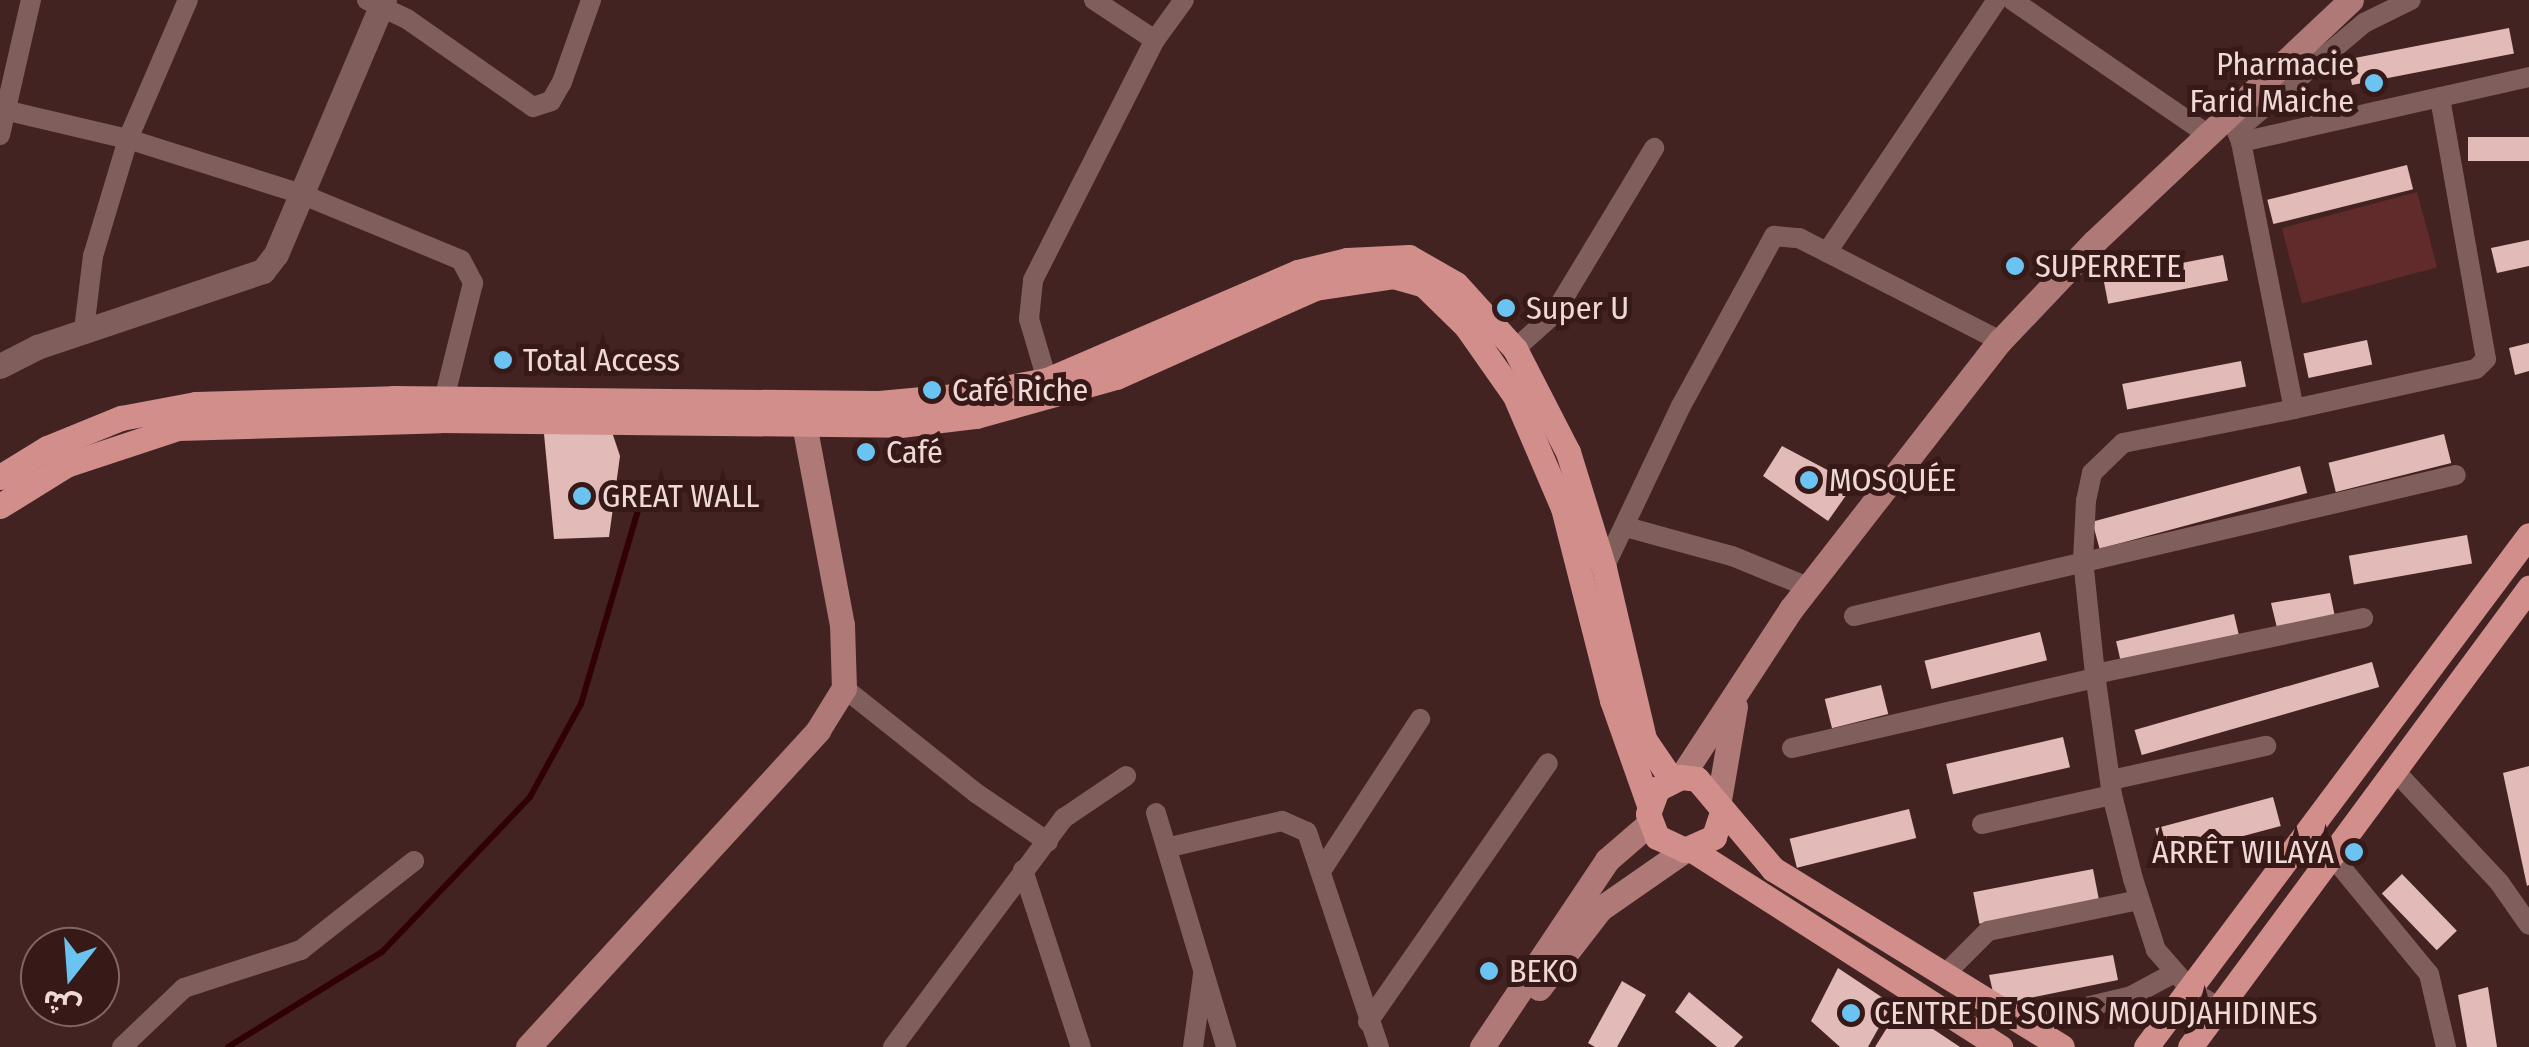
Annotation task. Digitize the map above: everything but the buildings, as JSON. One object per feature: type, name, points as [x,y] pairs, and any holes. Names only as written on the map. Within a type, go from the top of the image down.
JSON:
[{"type":"main road","points":[[1482,1047],[1607,860],[1650,814],[1736,696],[1808,587],[2000,341],[2207,134],[2236,128],[2351,0]]},
{"type":"main road","points":[[803,414],[949,397],[1047,380],[1298,272],[1347,260],[1408,257],[1425,263],[1456,284],[1515,349],[1568,452],[1604,568],[1644,739],[1676,778],[1710,787],[1720,806],[1773,869],[2062,1047]]},
{"type":"main road","points":[[0,477],[47,448],[121,418],[196,404],[444,399],[803,414],[900,425],[976,416],[1116,377],[1314,288],[1393,276],[1424,285],[1466,326],[1515,396],[1563,508],[1612,700],[1657,837],[1688,850],[2000,1047]]},
{"type":"main road","points":[[0,506],[66,465],[178,428],[751,413]]},
{"type":"main road","points":[[528,1047],[818,730],[844,688],[845,644],[803,414]]},
{"type":"main road","points":[[2146,1047],[2183,982],[2529,534]]},
{"type":"main road","points":[[2190,1047],[2216,1006],[2396,772],[2529,588]]},
{"type":"main road","points":[[1501,1047],[1578,931],[1622,891],[1714,836],[1736,696]]},
{"type":"street","points":[[0,135],[2,110],[31,0]]},
{"type":"street","points":[[84,330],[93,256],[128,139],[188,0]]},
{"type":"street","points":[[0,366],[84,330],[250,279],[276,254],[377,2],[532,107],[551,101],[562,82],[591,0]]},
{"type":"street","points":[[1094,0],[1155,40]]},
{"type":"street","points":[[1047,380],[1029,319],[1032,280],[1155,40],[1184,0]]},
{"type":"street","points":[[1827,252],[1997,0]]},
{"type":"street","points":[[2012,0],[2207,134]]},
{"type":"street","points":[[2236,128],[2364,23],[2411,0]]},
{"type":"street","points":[[2236,128],[2440,97],[2529,77]]},
{"type":"street","points":[[2216,1006],[2183,982],[2156,950],[2139,900],[2112,788],[2096,676],[2083,560],[2089,486],[2106,452],[2122,443],[2476,369],[2486,359],[2440,97]]},
{"type":"street","points":[[2,110],[128,139],[302,194],[461,260],[471,272],[444,399]]},
{"type":"street","points":[[2236,128],[2294,408]]},
{"type":"street","points":[[1515,349],[1554,314],[1654,148]]},
{"type":"street","points":[[1604,568],[1766,241],[1790,235],[2000,341]]},
{"type":"street","points":[[1854,616],[2456,474]]},
{"type":"street","points":[[1626,527],[1732,556],[1808,587]]},
{"type":"street","points":[[1792,748],[2364,618]]},
{"type":"street","points":[[844,688],[976,794],[1048,842]]},
{"type":"street","points":[[1323,868],[1420,719]]},
{"type":"street","points":[[1982,824],[2266,746]]},
{"type":"street","points":[[1368,1022],[1548,763]]},
{"type":"street","points":[[2396,772],[2499,882],[2529,925]]},
{"type":"street","points":[[894,1047],[1023,870],[1089,796],[1126,776]]},
{"type":"street","points":[[1156,813],[1170,846],[1226,1047]]},
{"type":"street","points":[[1170,846],[1296,822],[1323,868],[1368,1022],[1379,1047]]},
{"type":"street","points":[[2332,856],[2424,964],[2446,1047]]},
{"type":"street","points":[[122,1047],[184,988],[301,950],[414,861]]},
{"type":"street","points":[[1023,870],[1080,1047]]},
{"type":"street","points":[[1943,976],[1988,931],[2139,900]]},
{"type":"street","points":[[1193,1047],[1204,963]]},
{"type":"street","points":[[2018,1023],[2183,982]]},
{"type":"shaded area","points":[[2417,192],[2437,267],[2302,304],[2282,228]]},
{"type":"waterway","points":[[228,1047],[382,952],[530,797],[581,704],[638,510]]},
{"type":"place","name":"Pharmacie Farid Maiche","points":[[2374,83]]},
{"type":"place","name":"SUPERRETE","points":[[2015,266]]},
{"type":"place","name":"Super U","points":[[1506,308]]},
{"type":"place","name":"Total Access","points":[[503,360]]},
{"type":"place","name":"Café Riche","points":[[932,390]]},
{"type":"place","name":"Café","points":[[866,452]]},
{"type":"place","name":"MOSQUÉE","points":[[1809,480]]},
{"type":"place","name":"GREAT WALL","points":[[582,496]]},
{"type":"place","name":"ARRÊT WILAYA","points":[[2354,852]]},
{"type":"place","name":"BEKO","points":[[1489,971]]},
{"type":"place","name":"CENTRE DE SOINS MOUDJAHIDINES","points":[[1851,1013]]}]
